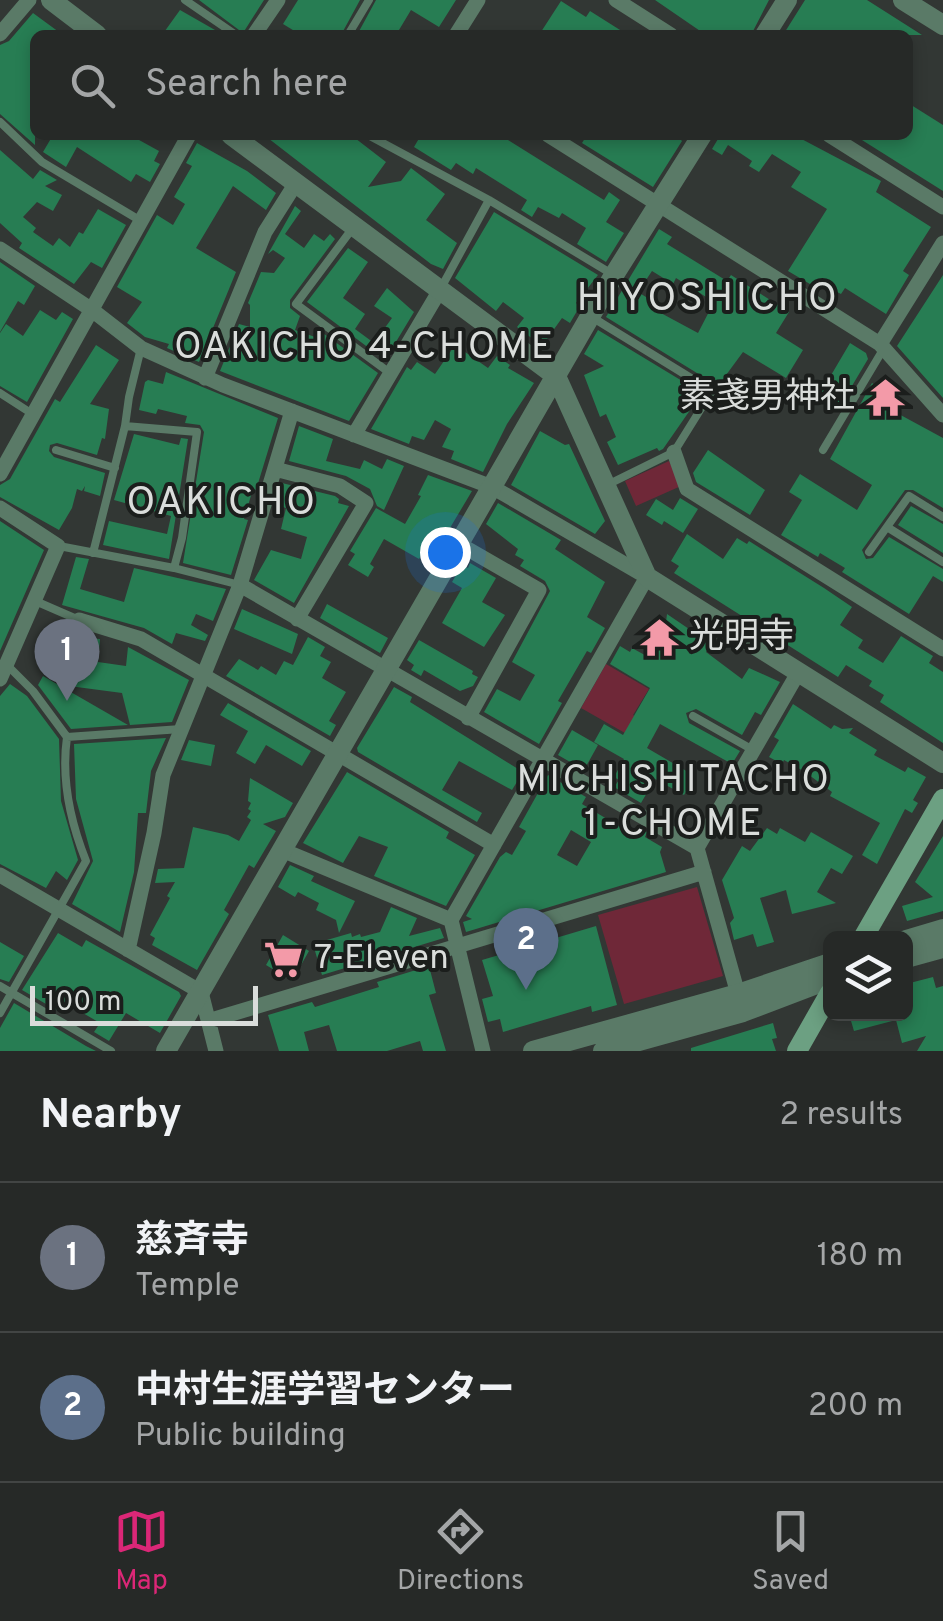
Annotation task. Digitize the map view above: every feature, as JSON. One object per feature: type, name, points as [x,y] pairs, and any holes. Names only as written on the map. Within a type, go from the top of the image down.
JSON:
[{"type":"main road","points":[[867,931],[943,799]]},
{"type":"main road","points":[[796,1051],[823,1005]]},
{"type":"street","points":[[0,34],[28,0]]},
{"type":"street","points":[[51,0],[90,30]]},
{"type":"street","points":[[257,30],[278,0]]},
{"type":"street","points":[[459,30],[478,0]]},
{"type":"street","points":[[616,0],[663,30]]},
{"type":"street","points":[[768,30],[787,0]]},
{"type":"street","points":[[903,0],[943,25]]},
{"type":"street","points":[[0,474],[185,140]]},
{"type":"street","points":[[237,140],[556,376],[647,578]]},
{"type":"street","points":[[556,140],[882,346],[943,415]]},
{"type":"street","points":[[166,1051],[590,316],[699,140]]},
{"type":"street","points":[[837,140],[943,207]]},
{"type":"street","points":[[205,378],[265,232],[296,184]]},
{"type":"street","points":[[882,346],[943,244]]},
{"type":"street","points":[[0,249],[92,310],[140,348],[205,378],[492,487],[647,578],[943,763]]},
{"type":"street","points":[[354,436],[440,290]]},
{"type":"street","points":[[128,950],[154,833],[162,775],[240,585],[292,411]]},
{"type":"street","points":[[674,452],[686,488],[943,649]]},
{"type":"street","points":[[275,469],[340,486],[366,503],[297,619]]},
{"type":"street","points":[[0,508],[58,546],[3,671]]},
{"type":"street","points":[[459,544],[538,590],[468,718]]},
{"type":"street","points":[[483,1051],[451,920],[647,578]]},
{"type":"street","points":[[240,585],[697,848],[738,994]]},
{"type":"street","points":[[79,620],[141,639],[494,845]]},
{"type":"street","points":[[697,848],[798,673]]},
{"type":"street","points":[[282,850],[451,920]]},
{"type":"street","points":[[208,1021],[704,872]]},
{"type":"street","points":[[0,875],[201,992],[216,1051]]},
{"type":"street","points":[[913,938],[943,929]]},
{"type":"street","points":[[913,956],[943,948]]},
{"type":"street","points":[[533,1051],[738,994],[823,965]]},
{"type":"street","points":[[604,1051],[743,1012],[823,983]]},
{"type":"lane","points":[[184,0],[229,30]]},
{"type":"lane","points":[[351,30],[369,0]]},
{"type":"lane","points":[[0,122],[42,162],[141,221]]},
{"type":"lane","points":[[377,140],[489,200],[614,275]]},
{"type":"lane","points":[[440,290],[489,200]]},
{"type":"lane","points":[[354,226],[296,304],[390,374]]},
{"type":"lane","points":[[590,316],[712,392],[674,452],[606,486]]},
{"type":"lane","points":[[823,450],[882,346]]},
{"type":"lane","points":[[94,553],[126,426],[128,397],[140,348]]},
{"type":"lane","points":[[0,393],[34,415]]},
{"type":"lane","points":[[126,426],[197,432],[174,568]]},
{"type":"lane","points":[[56,450],[115,468]]},
{"type":"lane","points":[[869,552],[908,496],[943,517]]},
{"type":"lane","points":[[887,527],[943,562]]},
{"type":"lane","points":[[58,546],[240,585]]},
{"type":"lane","points":[[33,600],[79,620]]},
{"type":"lane","points":[[0,1014],[86,862],[65,789],[67,737],[33,691],[3,671]]},
{"type":"lane","points":[[693,716],[753,750]]},
{"type":"lane","points":[[67,737],[181,729]]},
{"type":"lane","points":[[0,986],[111,1051]]},
{"type":"shaded area","points":[[669,461],[681,486],[636,506],[625,481]]},
{"type":"shaded area","points":[[606,664],[649,689],[633,715],[641,720],[632,737],[581,708]]},
{"type":"shaded area","points":[[697,887],[723,976],[624,1004],[598,915]]},
{"type":"building","points":[[199,0],[264,0],[245,30],[239,30]]},
{"type":"building","points":[[298,0],[360,0],[344,30],[293,30],[283,24]]},
{"type":"building","points":[[376,0],[456,0],[439,27],[411,10],[399,30],[360,30]]},
{"type":"building","points":[[655,0],[769,0],[754,30],[699,30]]},
{"type":"building","points":[[805,0],[867,0],[922,35],[913,35],[913,30],[786,30]]},
{"type":"building","points":[[561,1],[586,17],[590,11],[620,30],[542,30]]},
{"type":"building","points":[[180,10],[215,30],[166,30]]},
{"type":"building","points":[[33,13],[56,30],[30,30],[30,140],[35,140],[35,145],[0,114],[0,45],[9,41]]},
{"type":"building","points":[[913,106],[943,125],[943,191],[862,140],[913,140]]},
{"type":"building","points":[[50,140],[139,140],[159,151],[154,161],[160,164],[150,182],[136,174],[131,182],[77,147],[66,167],[43,152]]},
{"type":"building","points":[[270,140],[357,140],[386,162],[368,187],[401,181],[411,168],[445,194],[426,220],[457,243],[443,269],[431,264]]},
{"type":"building","points":[[418,140],[508,140],[604,200],[609,192],[620,200],[606,222],[624,233],[606,262],[577,244],[586,228],[562,213],[559,218],[538,207],[532,217],[521,210],[527,200],[476,168],[473,174],[456,163],[451,170],[414,147]]},
{"type":"building","points":[[584,140],[682,141],[653,187],[582,143]]},
{"type":"building","points":[[717,140],[803,140],[881,181],[876,192],[931,227],[903,271],[909,275],[886,314],[845,288],[841,294],[819,283],[815,287],[788,271],[827,209],[791,187],[801,172],[772,154],[759,172],[749,166],[752,161],[728,145],[722,155],[712,149]]},
{"type":"building","points":[[197,143],[247,171],[276,193],[266,210],[233,186],[196,248],[236,272],[199,362],[167,348],[169,344],[145,337],[127,323],[142,302],[117,287],[157,215],[173,225],[185,204],[174,197],[192,166],[186,163]]},
{"type":"building","points":[[0,150],[33,179],[40,170],[57,180],[45,186],[62,195],[53,211],[37,202],[23,217],[36,228],[33,232],[53,246],[59,238],[70,247],[98,209],[126,225],[102,268],[91,262],[74,284],[19,248],[22,243],[0,223]]},
{"type":"building","points":[[295,206],[301,211],[285,234],[304,248],[314,234],[324,241],[330,234],[335,239],[290,300],[290,308],[300,316],[295,330],[318,338],[320,331],[378,373],[349,421],[220,371],[239,324],[250,327],[248,303],[261,272],[274,273],[285,258],[273,250],[268,254]]},
{"type":"building","points":[[494,212],[598,275],[576,303],[580,306],[570,323],[562,318],[542,346],[517,327],[524,318],[503,302],[496,311],[455,278]]},
{"type":"building","points":[[659,229],[672,237],[667,244],[727,281],[731,275],[789,312],[776,333],[803,350],[786,378],[743,352],[718,386],[606,317]],"holes":[[[652,271],[673,284],[676,278],[714,302],[698,333],[659,312],[662,307],[638,292]]]},
{"type":"building","points":[[348,248],[368,262],[343,298],[365,314],[355,329],[374,343],[392,318],[374,306],[387,288],[414,312],[385,360],[307,302]]},
{"type":"building","points":[[0,262],[35,286],[24,305],[18,301],[0,332]]},
{"type":"building","points":[[943,275],[943,398],[897,346]]},
{"type":"building","points":[[40,310],[56,320],[62,312],[73,319],[27,402],[0,386],[0,333],[6,324],[23,336]]},
{"type":"building","points":[[598,330],[702,393],[663,449],[618,465],[607,442],[616,437],[606,414],[600,417],[584,375],[604,366],[584,354]]},
{"type":"building","points":[[850,343],[866,353],[868,359],[837,411],[817,399]]},
{"type":"building","points":[[96,345],[119,360],[90,404],[109,409],[105,439],[102,438],[97,455],[57,443],[50,445],[49,451],[54,457],[105,473],[100,496],[84,491],[85,486],[82,491],[77,489],[72,508],[59,530],[0,497],[0,485],[10,479],[55,399],[60,402]]},
{"type":"building","points":[[455,345],[488,368],[497,356],[510,365],[508,368],[534,383],[507,424],[483,472],[451,459],[454,451],[442,447],[451,429],[435,420],[424,440],[412,436],[409,444],[371,429],[407,367],[411,370],[417,362],[435,374]]},
{"type":"building","points":[[166,372],[278,418],[244,519],[248,520],[231,575],[183,563],[204,432],[200,425],[185,423],[187,416],[158,409],[156,414],[139,410],[145,382],[163,384]]},
{"type":"building","points":[[872,383],[890,395],[884,406],[943,438],[943,508],[913,490],[905,490],[862,550],[866,559],[873,558],[889,537],[943,569],[943,582],[933,576],[909,614],[842,572],[845,568],[781,535],[802,500],[789,492],[800,474],[857,510],[872,485],[830,459]]},
{"type":"building","points":[[299,426],[333,439],[326,461],[360,469],[364,460],[382,469],[387,459],[404,466],[384,510],[377,506],[370,489],[346,476],[289,461]]},
{"type":"building","points":[[540,431],[569,444],[605,521],[595,534],[511,485]]},
{"type":"building","points":[[134,434],[179,445],[181,438],[188,439],[169,559],[103,545],[109,521],[167,534],[171,516],[114,500]]},
{"type":"building","points":[[708,450],[765,490],[750,515],[696,482],[693,473]]},
{"type":"building","points":[[428,475],[472,491],[441,543],[432,537],[419,559],[384,539],[370,564],[374,567],[368,577],[348,565],[355,554],[350,551],[376,508],[405,524]]},
{"type":"building","points":[[282,483],[335,496],[338,503],[349,506],[294,603],[254,580],[271,550],[301,559],[307,537],[281,529],[286,508],[276,505]]},
{"type":"building","points":[[680,498],[698,509],[683,533],[646,515],[656,499],[673,510]]},
{"type":"building","points":[[498,503],[561,540],[555,549],[605,582],[587,617],[605,628],[558,701],[562,703],[539,744],[484,712],[497,689],[520,701],[535,675],[512,662],[550,591],[545,581],[520,566],[524,560],[515,555],[518,549],[486,524]]},
{"type":"building","points":[[911,506],[943,524],[943,553],[898,525]]},
{"type":"building","points":[[0,521],[44,550],[0,651]]},
{"type":"building","points":[[687,534],[723,559],[737,538],[747,544],[749,541],[824,588],[852,607],[840,625],[863,640],[858,648],[883,663],[901,636],[933,656],[929,663],[943,672],[943,743],[880,702],[884,695],[869,686],[872,681],[846,665],[838,677],[674,573],[679,566],[671,561]]},
{"type":"building","points":[[76,557],[89,559],[80,589],[124,602],[134,568],[226,589],[213,621],[196,614],[191,625],[208,635],[205,641],[176,633],[172,644],[144,628],[62,605]]},
{"type":"building","points":[[470,563],[496,578],[482,602],[505,615],[484,647],[442,623],[462,588],[452,582],[462,565],[468,568]]},
{"type":"building","points":[[327,604],[388,638],[380,653],[320,618]]},
{"type":"building","points":[[242,609],[298,634],[292,654],[234,629]]},
{"type":"building","points":[[667,614],[711,644],[706,652],[742,679],[749,668],[780,682],[761,715],[755,712],[742,735],[696,709],[686,713],[689,723],[740,751],[732,764],[660,724],[647,748],[695,776],[684,795],[655,779],[641,803],[614,787],[619,780],[614,777],[624,759],[594,742],[604,724],[623,735],[650,688],[610,664],[620,646],[652,659],[664,638]]},
{"type":"building","points":[[72,637],[100,639],[98,662],[126,666],[128,647],[189,680],[172,722],[130,725],[122,693],[69,686]]},
{"type":"building","points":[[308,637],[325,647],[320,656],[331,662],[322,678],[346,692],[329,721],[336,725],[330,736],[226,676],[239,659],[276,675],[284,661],[293,665]]},
{"type":"building","points":[[419,640],[473,671],[478,677],[473,686],[460,691],[424,670],[421,676],[411,670],[414,665],[407,660]]},
{"type":"building","points":[[43,676],[128,725],[71,729],[38,685]]},
{"type":"building","points":[[10,684],[27,696],[59,739],[61,801],[78,860],[67,880],[56,871],[46,888],[0,864],[0,696]]},
{"type":"building","points":[[394,687],[412,697],[410,702],[523,772],[512,790],[459,761],[442,790],[482,813],[477,822],[358,752]]},
{"type":"building","points":[[228,703],[311,751],[302,766],[266,745],[255,764],[236,753],[248,731],[220,715]]},
{"type":"building","points":[[793,704],[831,729],[834,725],[853,728],[849,733],[877,750],[874,755],[905,772],[908,767],[926,777],[913,800],[918,803],[912,813],[905,809],[877,864],[862,855],[880,823],[830,796],[832,792],[805,772],[769,757],[779,740],[774,737]]},
{"type":"building","points":[[572,730],[598,745],[584,770],[558,755]]},
{"type":"building","points":[[166,738],[151,771],[146,813],[138,813],[134,872],[120,932],[72,904],[93,861],[76,799],[74,744]]},
{"type":"building","points":[[189,740],[215,745],[211,766],[181,760]]},
{"type":"building","points":[[347,772],[449,832],[446,838],[475,855],[446,906],[374,876],[388,847],[359,836],[343,863],[303,843]]},
{"type":"building","points":[[548,775],[586,797],[582,804],[632,834],[637,826],[647,832],[645,837],[662,847],[666,872],[466,932],[463,922],[472,919],[466,916],[500,857],[506,852],[512,855],[526,831],[519,827]],"holes":[[[571,830],[591,842],[577,866],[557,855]]]},
{"type":"building","points":[[250,778],[293,803],[285,817],[263,824],[276,831],[254,868],[249,865],[224,910],[229,914],[197,970],[152,945],[155,938],[150,935],[175,882],[155,883],[158,869],[184,868],[193,827],[239,841],[251,820],[247,817],[251,811]]},
{"type":"building","points":[[767,828],[777,834],[780,828],[805,842],[811,832],[853,856],[842,874],[831,868],[817,892],[836,903],[792,914],[786,890],[760,898],[774,942],[757,947],[753,934],[734,940],[730,923],[734,918],[722,880],[742,846],[750,851]]},
{"type":"building","points":[[943,836],[943,911],[907,921],[902,906],[933,897],[915,882]]},
{"type":"building","points":[[290,865],[314,876],[311,881],[355,901],[339,933],[336,920],[316,910],[319,903],[298,892],[295,897],[278,887]]},
{"type":"building","points":[[391,907],[417,918],[409,936],[440,928],[444,938],[322,975],[313,944],[351,933],[352,937],[361,937],[380,932]]},
{"type":"building","points":[[596,926],[617,1005],[592,1012],[591,1006],[503,1032],[500,1019],[488,1022],[482,999],[493,996],[482,960]]},
{"type":"building","points":[[58,933],[82,947],[86,940],[179,992],[181,996],[160,1033],[126,1013],[109,1041],[94,1032],[100,1023],[64,1002],[58,1011],[22,990]]},
{"type":"building","points":[[283,935],[309,951],[292,981],[266,965]]},
{"type":"building","points":[[0,942],[24,956],[9,982],[0,979]]},
{"type":"building","points":[[429,966],[436,993],[429,995],[446,1051],[423,1051],[420,1041],[387,1051],[337,1051],[329,1025],[304,1032],[309,1051],[279,1051],[268,1015],[312,1002],[315,1007]]},
{"type":"building","points":[[933,977],[936,988],[943,986],[943,1051],[917,1051],[926,1036],[902,1043],[896,1021],[913,1021],[913,982]]},
{"type":"building","points":[[14,1003],[96,1051],[0,1051],[0,1028]]},
{"type":"building","points":[[851,1021],[892,1021],[854,1031]]},
{"type":"building","points":[[773,1023],[776,1051],[691,1051],[691,1048]]},
{"type":"place","name":"素戔男神社","points":[[885,398]]},
{"type":"place","name":"光明寺","points":[[659,638]]},
{"type":"place","name":"慈斉寺","points":[[67,701]]},
{"type":"place","name":"7-Eleven","points":[[284,959]]},
{"type":"place","name":"中村生涯学習センター","points":[[526,990]]},
{"type":"district","name":"HIYOSHICHO","points":[[708,300]]},
{"type":"district","name":"OAKICHO 4-CHOME","points":[[365,348]]},
{"type":"district","name":"OAKICHO","points":[[222,504]]},
{"type":"district","name":"MICHISHITACHO 1-CHOME","points":[[674,803]]}]
